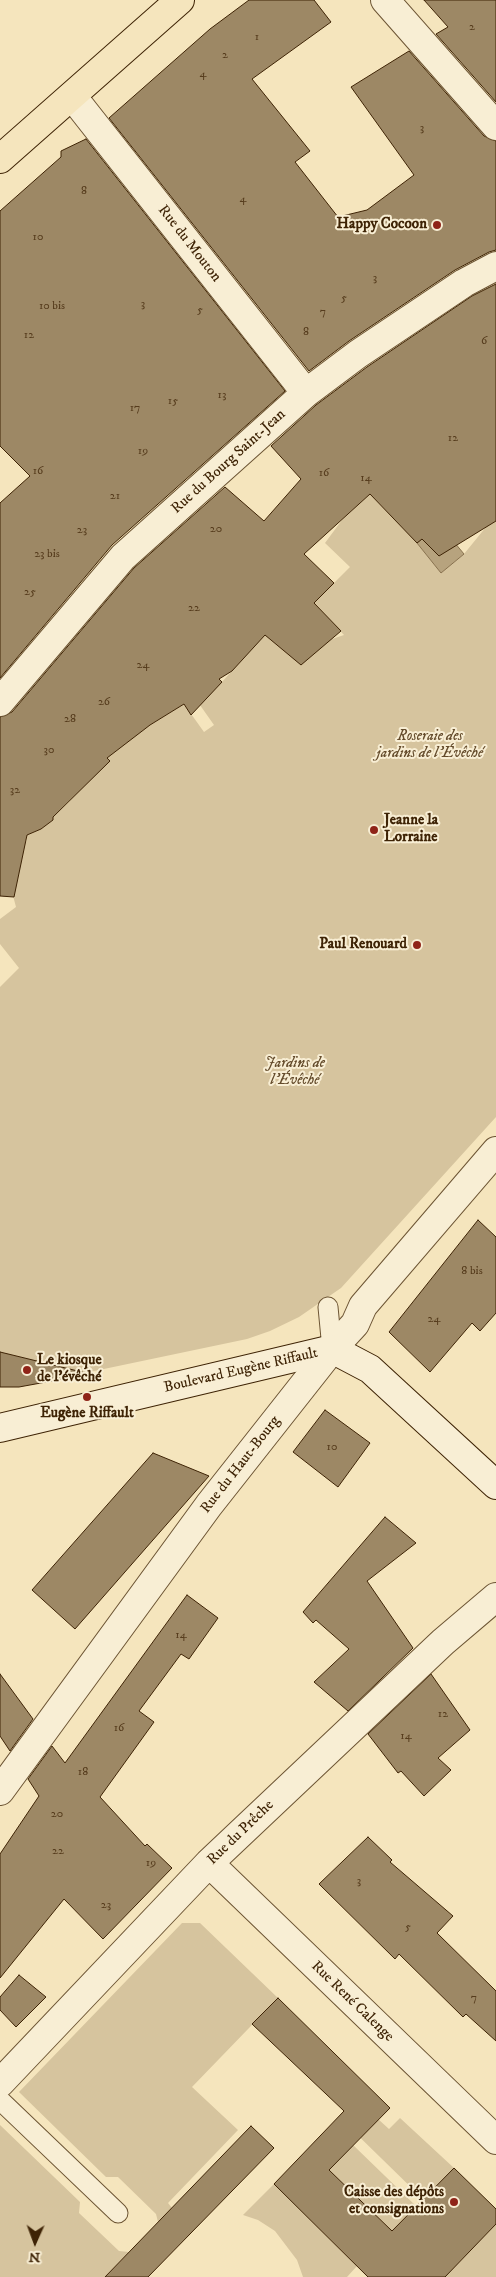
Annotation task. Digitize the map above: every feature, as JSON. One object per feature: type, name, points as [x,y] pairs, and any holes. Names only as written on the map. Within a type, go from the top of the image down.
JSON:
[{"type":"main road","points":[[0,159],[180,0]]},
{"type":"street","points":[[386,0],[496,126]]},
{"type":"street","name":"Rue du Mouton","points":[[72,96],[306,393]]},
{"type":"street","name":"Rue du Bourg Saint-Jean","points":[[0,702],[123,557],[306,393],[358,354],[464,283],[496,266]]},
{"type":"street","name":"Rue du Haut-Bourg","points":[[0,1791],[209,1505],[332,1349],[355,1324],[364,1306],[496,1152]]},
{"type":"street","name":"Boulevard Eugène Riffault","points":[[0,1428],[332,1349],[370,1369],[496,1485]]},
{"type":"street","name":"Rue du Prêche","points":[[0,2083],[209,1863],[443,1642],[496,1597]]},
{"type":"street","name":"Rue René Calenge","points":[[209,1863],[496,2140]]},
{"type":"lane","points":[[328,1307],[332,1349]]},
{"type":"lane","points":[[0,2100],[118,2213]]},
{"type":"green space","points":[[370,494],[417,543],[441,573],[464,554],[486,527],[496,521],[496,1117],[341,1288],[299,1317],[270,1331],[247,1339],[10,1387],[0,1364],[0,987],[19,968],[0,944],[0,919],[16,907],[3,858],[19,842],[26,842],[27,835],[41,829],[53,820],[53,817],[69,802],[94,768],[139,732],[184,704],[204,732],[214,725],[195,698],[222,682],[265,634],[332,639],[344,635],[314,603],[350,567],[325,543],[342,520]]},
{"type":"green space","points":[[182,1923],[200,1923],[278,1998],[192,2087],[238,2130],[168,2203],[172,2208],[158,2222],[156,2214],[118,2177],[106,2177],[19,2092]]},
{"type":"green space","points":[[356,2099],[389,2129],[400,2118],[454,2168],[423,2199],[339,2117]]},
{"type":"green space","points":[[0,2125],[80,2202],[79,2213],[119,2251],[129,2252],[105,2277],[0,2277]]},
{"type":"green space","points":[[353,2145],[416,2206],[392,2231],[329,2170]]},
{"type":"green space","points":[[274,2184],[357,2266],[347,2277],[303,2277],[297,2260],[275,2231],[258,2220],[243,2215]]},
{"type":"green space","points":[[496,2224],[496,2277],[445,2277]]},
{"type":"shaded area","points":[[440,525],[464,554],[441,573],[417,543]]},
{"type":"building","points":[[249,0],[314,0],[331,22],[252,79],[310,151],[295,162],[338,217],[367,210],[414,175],[351,87],[409,51],[484,136],[496,141],[496,250],[455,270],[349,341],[309,371],[109,118],[210,29]]},
{"type":"building","points":[[424,0],[496,0],[496,102],[436,34],[448,27]]},
{"type":"building","points":[[86,139],[285,391],[112,545],[0,678],[0,503],[30,476],[0,446],[0,211],[61,157],[61,151]]},
{"type":"building","points":[[496,284],[496,521],[439,556],[422,539],[417,543],[370,494],[304,554],[334,583],[314,603],[341,631],[301,665],[265,635],[232,671],[219,679],[222,682],[191,715],[184,704],[150,725],[107,758],[110,761],[53,817],[53,820],[41,829],[27,835],[14,897],[0,896],[0,717],[12,712],[134,568],[225,487],[264,521],[301,479],[271,446],[316,405],[367,367],[472,296]]},
{"type":"building","points":[[478,1220],[496,1237],[496,1313],[480,1331],[472,1323],[430,1372],[389,1332]]},
{"type":"building","points":[[0,1352],[90,1374],[19,1387],[0,1387]]},
{"type":"building","points":[[325,1410],[370,1443],[338,1487],[293,1452]]},
{"type":"building","points":[[153,1453],[209,1476],[75,1629],[32,1590]]},
{"type":"building","points":[[385,1517],[416,1543],[367,1581],[413,1648],[348,1711],[314,1682],[349,1649],[316,1620],[313,1623],[303,1612]]},
{"type":"building","points":[[187,1595],[218,1618],[189,1659],[181,1654],[139,1711],[154,1722],[100,1797],[145,1846],[147,1844],[172,1868],[103,1939],[64,1899],[0,1978],[0,1854],[39,1796],[28,1779],[52,1746],[65,1763]]},
{"type":"building","points":[[0,1674],[33,1719],[10,1751],[0,1736]]},
{"type":"building","points":[[431,1674],[470,1730],[438,1758],[451,1770],[424,1796],[401,1771],[398,1773],[368,1734]]},
{"type":"building","points":[[368,1837],[392,1860],[390,1862],[453,1916],[437,1933],[496,1991],[496,2041],[466,2014],[463,2017],[399,1954],[395,1959],[319,1884]]},
{"type":"building","points":[[19,1975],[46,1997],[16,2027],[0,2010],[0,1997]]},
{"type":"building","name":"Caisse des dépôts et consignations","points":[[278,1998],[390,2108],[329,2170],[392,2231],[454,2168],[496,2209],[496,2224],[445,2277],[368,2277],[274,2184],[344,2111],[252,2024]]},
{"type":"building","points":[[251,2126],[274,2148],[148,2277],[105,2277]]},
{"type":"place","name":"Happy Cocoon","points":[[437,225]]},
{"type":"place","name":"Jeanne la Lorraine","points":[[374,830]]},
{"type":"place","name":"Paul Renouard","points":[[417,945]]},
{"type":"place","name":"Le kiosque de l'évêché","points":[[27,1370]]},
{"type":"place","name":"Eugène Riffault","points":[[87,1397]]},
{"type":"place","name":"Caisse des dépôts et consignations","points":[[454,2202]]},
{"type":"park label","name":"Roseraie des jardins de l’Évêché","points":[[430,746]]},
{"type":"park label","name":"Jardins de l’Évêché","points":[[295,1072]]}]
